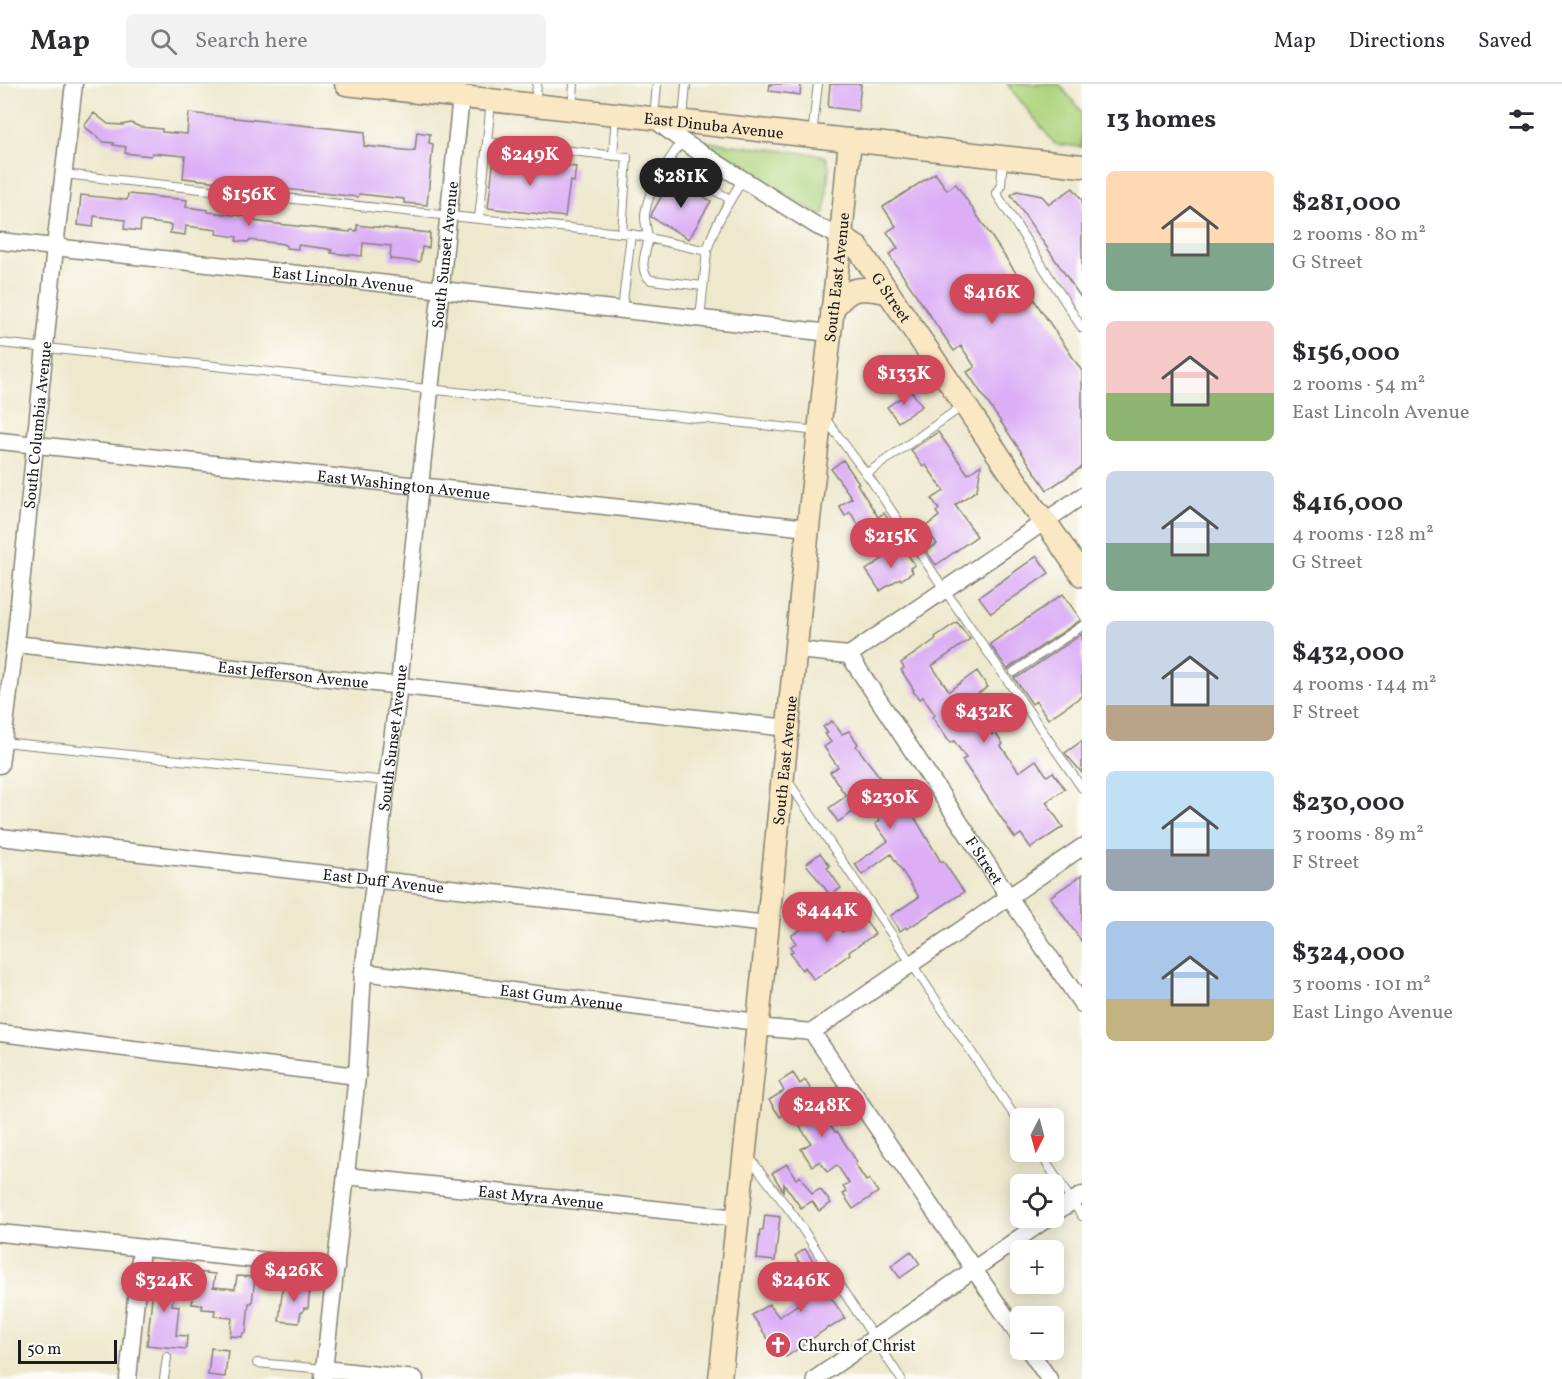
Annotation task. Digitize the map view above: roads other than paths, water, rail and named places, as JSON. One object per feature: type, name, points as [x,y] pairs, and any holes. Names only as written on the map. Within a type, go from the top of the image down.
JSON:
[{"type":"street","name":"South Columbia Avenue","points":[[0,765],[15,644],[55,247],[74,84]]},
{"type":"street","name":"East Dinuba Avenue","points":[[360,85],[491,100],[536,95],[572,109],[654,119],[682,131],[812,136],[1082,166]]},
{"type":"street","name":"South Sunset Avenue","points":[[323,1374],[357,1076],[363,972],[399,685],[461,97]]},
{"type":"street","name":"G Street","points":[[682,131],[743,179],[817,226],[858,248],[1082,575]]},
{"type":"street","name":"South East Avenue","points":[[720,1379],[850,140]]},
{"type":"street","name":"East Lincoln Avenue","points":[[0,241],[830,333]]},
{"type":"street","points":[[832,310],[842,297],[851,291],[861,289],[888,292]]},
{"type":"street","name":"East Washington Avenue","points":[[0,441],[808,528]]},
{"type":"street","points":[[796,650],[849,655],[1082,496]]},
{"type":"street","name":"East Jefferson Avenue","points":[[15,644],[788,728]]},
{"type":"street","name":"F Street","points":[[849,655],[1082,1004]]},
{"type":"street","name":"East Duff Avenue","points":[[0,837],[767,924]]},
{"type":"street","points":[[1010,1322],[812,1032],[1082,847]]},
{"type":"street","name":"East Gum Avenue","points":[[363,972],[812,1032]]},
{"type":"street","points":[[0,1033],[357,1076]]},
{"type":"street","name":"East Myra Avenue","points":[[346,1176],[737,1218]]},
{"type":"street","points":[[1064,1207],[1077,1198]]},
{"type":"street","points":[[815,1379],[1033,1228]]},
{"type":"street","points":[[0,1233],[336,1268]]},
{"type":"street","points":[[128,1379],[141,1248]]},
{"type":"street","points":[[1036,1360],[1048,1379]]},
{"type":"street","points":[[323,1374],[415,1379]]},
{"type":"lane","points":[[572,109],[574,84]]},
{"type":"lane","points":[[654,119],[657,84]]},
{"type":"lane","points":[[686,84],[682,131],[667,164],[655,180],[649,196],[645,217],[648,238],[643,266],[647,278],[651,280],[703,286]]},
{"type":"lane","points":[[812,136],[818,84]]},
{"type":"lane","points":[[479,219],[491,100]]},
{"type":"lane","points":[[613,156],[616,114]]},
{"type":"lane","points":[[487,141],[627,157],[622,310]]},
{"type":"lane","points":[[1003,157],[1001,185],[996,192],[1082,328]]},
{"type":"lane","points":[[667,164],[730,199]]},
{"type":"lane","points":[[63,174],[626,234],[707,251]]},
{"type":"lane","points":[[700,318],[709,241],[722,213],[743,179]]},
{"type":"lane","points":[[0,343],[430,389],[820,422],[866,474],[1082,788]]},
{"type":"lane","points":[[866,474],[965,405]]},
{"type":"lane","points":[[1014,672],[1082,626]]},
{"type":"lane","points":[[3,742],[387,781]]},
{"type":"lane","points":[[784,774],[1010,1109]]},
{"type":"lane","points":[[745,1150],[794,1216],[902,1379]]},
{"type":"lane","points":[[1047,1162],[1077,1198],[1082,1216]]},
{"type":"lane","points":[[164,1379],[167,1357]]},
{"type":"lane","points":[[257,1362],[323,1374]]},
{"type":"place","name":"Church of Christ","points":[[778,1345]]}]
